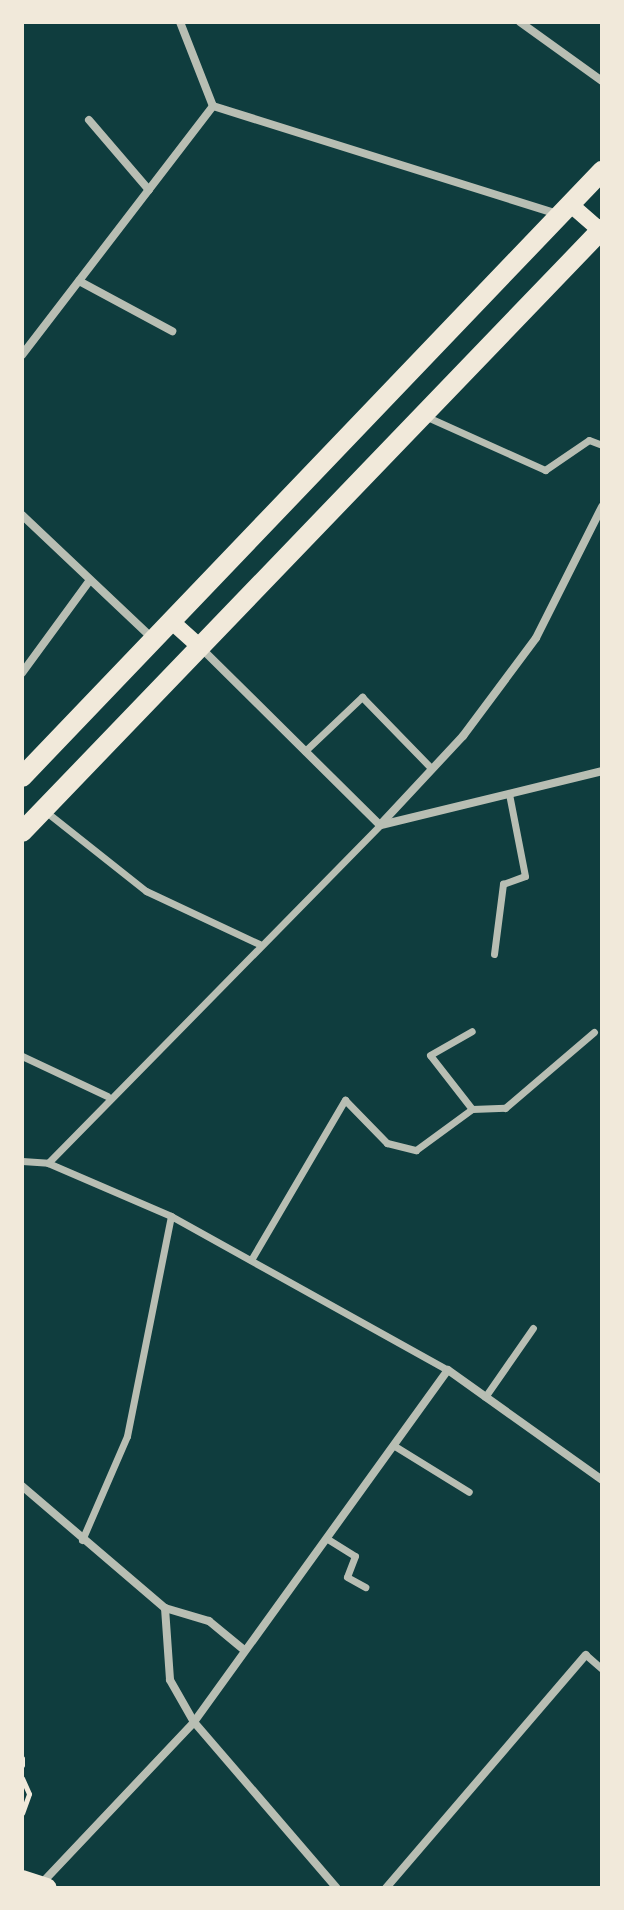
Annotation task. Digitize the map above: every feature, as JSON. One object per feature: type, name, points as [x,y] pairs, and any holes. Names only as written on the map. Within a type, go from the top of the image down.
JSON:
[{"type":"main road","points":[[22,777],[602,171]]},
{"type":"main road","points":[[22,832],[602,231],[565,210]]},
{"type":"main road","points":[[170,620],[200,647]]},
{"type":"street","points":[[180,22],[213,106]]},
{"type":"street","points":[[520,22],[602,81]]},
{"type":"street","points":[[22,355],[213,106]]},
{"type":"street","points":[[213,106],[565,210]]},
{"type":"street","points":[[89,120],[149,190]]},
{"type":"street","points":[[79,281],[172,331]]},
{"type":"street","points":[[423,415],[545,470],[589,440],[602,445]]},
{"type":"street","points":[[48,1163],[107,1096],[380,825],[432,769],[536,638],[602,507]]},
{"type":"street","points":[[22,515],[152,639]]},
{"type":"street","points":[[22,673],[90,580]]},
{"type":"street","points":[[200,647],[380,825]]},
{"type":"street","points":[[305,751],[362,697],[432,769]]},
{"type":"street","points":[[380,825],[602,771]]},
{"type":"street","points":[[494,954],[503,884],[525,876],[509,794]]},
{"type":"street","points":[[43,810],[146,891],[259,944]]},
{"type":"street","points":[[472,1031],[430,1055],[472,1109]]},
{"type":"street","points":[[251,1260],[345,1100],[387,1143],[416,1150],[472,1109],[505,1108],[594,1032]]},
{"type":"street","points":[[22,1056],[107,1096]]},
{"type":"street","points":[[22,1161],[48,1163],[171,1216],[448,1370],[602,1480]]},
{"type":"street","points":[[81,1540],[127,1436],[171,1216]]},
{"type":"street","points":[[485,1397],[533,1328]]},
{"type":"street","points":[[37,1884],[194,1722],[448,1370]]},
{"type":"street","points":[[393,1445],[469,1492]]},
{"type":"street","points":[[22,1486],[81,1540],[165,1608],[209,1621],[244,1650]]},
{"type":"street","points":[[326,1538],[355,1556],[347,1577],[365,1587]]},
{"type":"street","points":[[165,1608],[164,1645],[170,1680],[194,1722],[337,1888]]},
{"type":"street","points":[[386,1888],[586,1655],[602,1669]]},
{"type":"path","points":[[22,1758],[22,1765]]},
{"type":"path","points":[[22,1778],[29,1794],[22,1813]]}]
